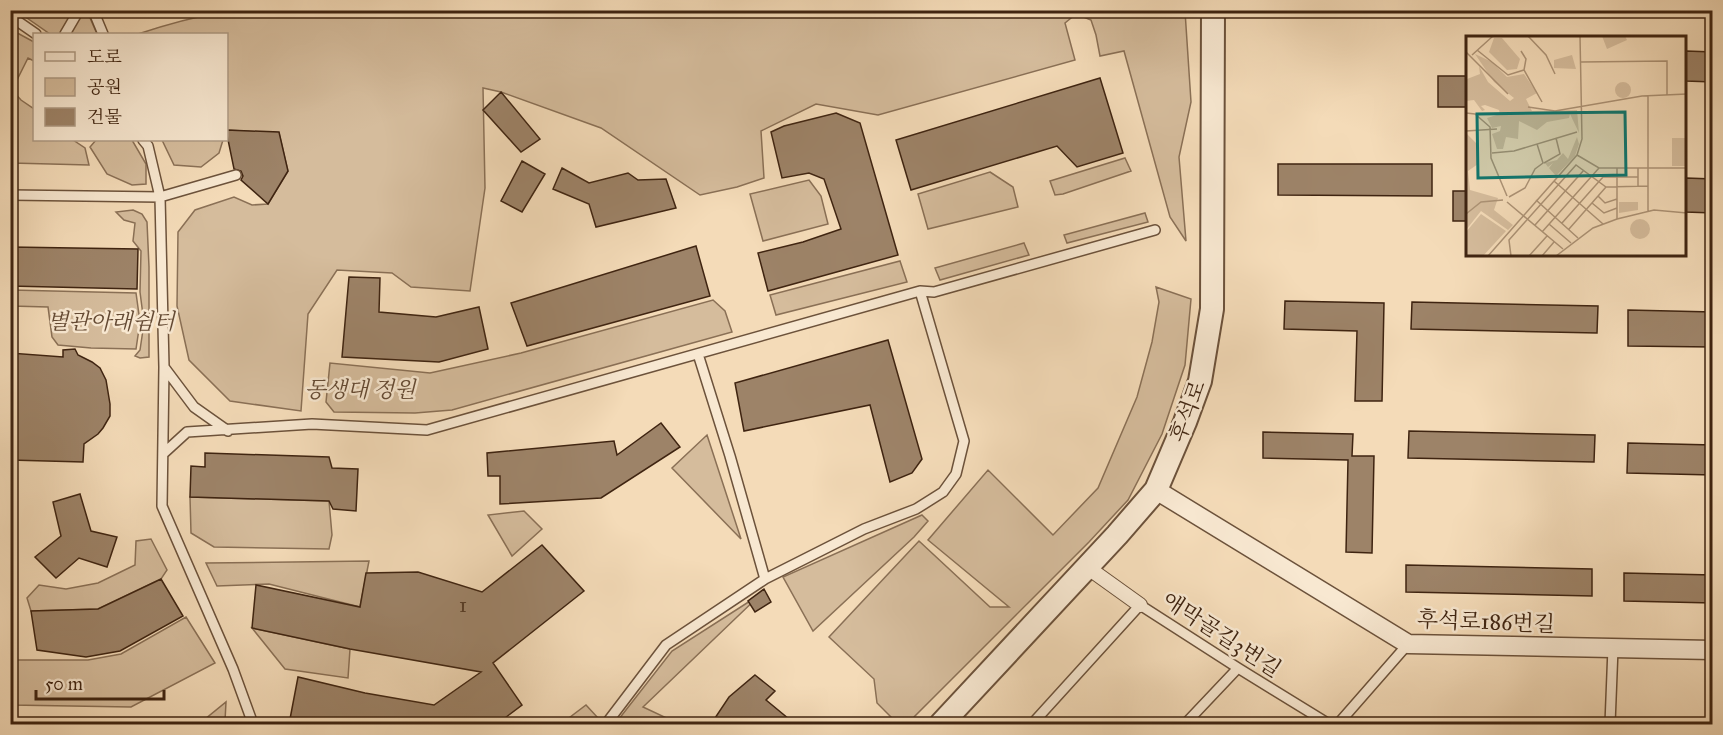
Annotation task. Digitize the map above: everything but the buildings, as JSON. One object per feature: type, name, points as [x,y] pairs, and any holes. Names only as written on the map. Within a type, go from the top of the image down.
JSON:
[{"type":"street","name":"후석로","points":[[940,724],[1087,567],[1155,490],[1185,422],[1200,381],[1212,309],[1213,10]]},
{"type":"street","name":"후석로186번길","points":[[1155,490],[1408,644],[1713,650]]},
{"type":"street","points":[[1087,567],[1140,605]]},
{"type":"lane","points":[[66,33],[79,10]]},
{"type":"lane","points":[[93,10],[103,33]]},
{"type":"lane","points":[[10,16],[35,33]]},
{"type":"lane","points":[[145,142],[160,197],[164,367],[162,506],[233,669],[251,723]]},
{"type":"lane","points":[[10,195],[160,197],[236,175]]},
{"type":"lane","points":[[164,453],[187,432],[312,424],[427,430],[920,291],[934,292],[1155,230]]},
{"type":"lane","points":[[606,724],[666,645],[765,579],[864,529],[916,509],[943,492],[956,474],[964,441],[920,291]]},
{"type":"lane","points":[[698,354],[765,579]]},
{"type":"lane","points":[[164,367],[195,407],[228,431]]},
{"type":"lane","name":"애막골길3번길","points":[[1032,724],[1140,605],[1329,724]]},
{"type":"lane","points":[[1338,724],[1408,644]]},
{"type":"lane","points":[[1610,724],[1613,648]]},
{"type":"lane","points":[[1185,724],[1238,668]]},
{"type":"green space","points":[[17,11],[87,11],[97,33],[49,33]]},
{"type":"green space","points":[[240,11],[1185,11],[1191,102],[1179,157],[1186,241],[1170,217],[1124,51],[1100,56],[1091,20],[1076,14],[1065,23],[1075,60],[878,115],[816,104],[761,131],[764,178],[700,195],[601,128],[501,92],[483,88],[485,188],[470,291],[411,287],[392,273],[337,270],[308,314],[301,411],[230,401],[189,360],[177,306],[178,232],[195,210],[234,197],[252,205],[268,204],[288,171],[279,133],[228,130],[228,33],[141,33],[201,16]]},
{"type":"green space","points":[[10,29],[33,41],[33,60],[28,58],[12,90],[33,108],[33,141],[74,141],[85,148],[89,165],[11,163]]},
{"type":"green space","points":[[95,141],[133,141],[146,164],[146,184],[132,185],[107,174],[90,147]]},
{"type":"green space","points":[[162,141],[223,141],[219,153],[201,167],[174,165]]},
{"type":"green space","points":[[1125,158],[1131,171],[1055,195],[1050,181]]},
{"type":"green space","points":[[990,172],[1013,187],[1018,207],[928,229],[918,194]]},
{"type":"green space","points":[[809,180],[821,196],[828,224],[763,241],[750,194]]},
{"type":"green space","points":[[133,210],[142,214],[147,222],[149,357],[140,358],[135,356],[140,350],[144,323],[140,292],[141,251],[133,241],[135,223],[124,220],[116,212]]},
{"type":"green space","points":[[1145,213],[1148,222],[1067,243],[1064,235]]},
{"type":"green space","points":[[1024,243],[1029,255],[940,280],[935,268]]},
{"type":"green space","points":[[900,261],[907,282],[776,315],[770,295]]},
{"type":"green space","points":[[1156,287],[1191,299],[1185,365],[1162,434],[1128,500],[914,717],[910,724],[898,724],[877,703],[874,679],[829,637],[919,541],[990,607],[1009,607],[928,540],[988,470],[1053,535],[1098,488],[1137,397],[1152,342],[1159,302]]},
{"type":"green space","name":"별관아래쉼터","points":[[11,290],[136,293],[140,322],[136,349],[58,345],[52,337],[48,307],[11,306]]},
{"type":"green space","name":"동생대 정원","points":[[713,300],[725,311],[732,332],[452,410],[415,413],[334,412],[326,402],[330,363],[430,373],[521,353]]},
{"type":"green space","points":[[707,435],[741,539],[672,468]]},
{"type":"green space","points":[[190,497],[329,501],[332,535],[329,549],[214,547],[191,533]]},
{"type":"green space","points":[[524,511],[542,529],[512,556],[488,515]]},
{"type":"green space","points":[[922,515],[928,521],[914,537],[813,631],[783,577]]},
{"type":"green space","points":[[151,539],[167,570],[161,579],[98,609],[31,611],[27,598],[39,585],[66,589],[98,583],[135,565],[136,541]]},
{"type":"green space","points":[[369,561],[360,607],[269,584],[217,586],[206,563]]},
{"type":"green space","points":[[761,594],[643,707],[675,724],[615,724],[672,651]]},
{"type":"green space","points":[[186,617],[215,663],[131,707],[11,705],[11,660],[88,660],[121,654]]},
{"type":"green space","points":[[252,628],[350,649],[348,678],[285,669]]},
{"type":"green space","points":[[226,702],[225,721],[222,724],[199,724]]},
{"type":"green space","points":[[586,705],[599,719],[596,724],[561,724]]}]
